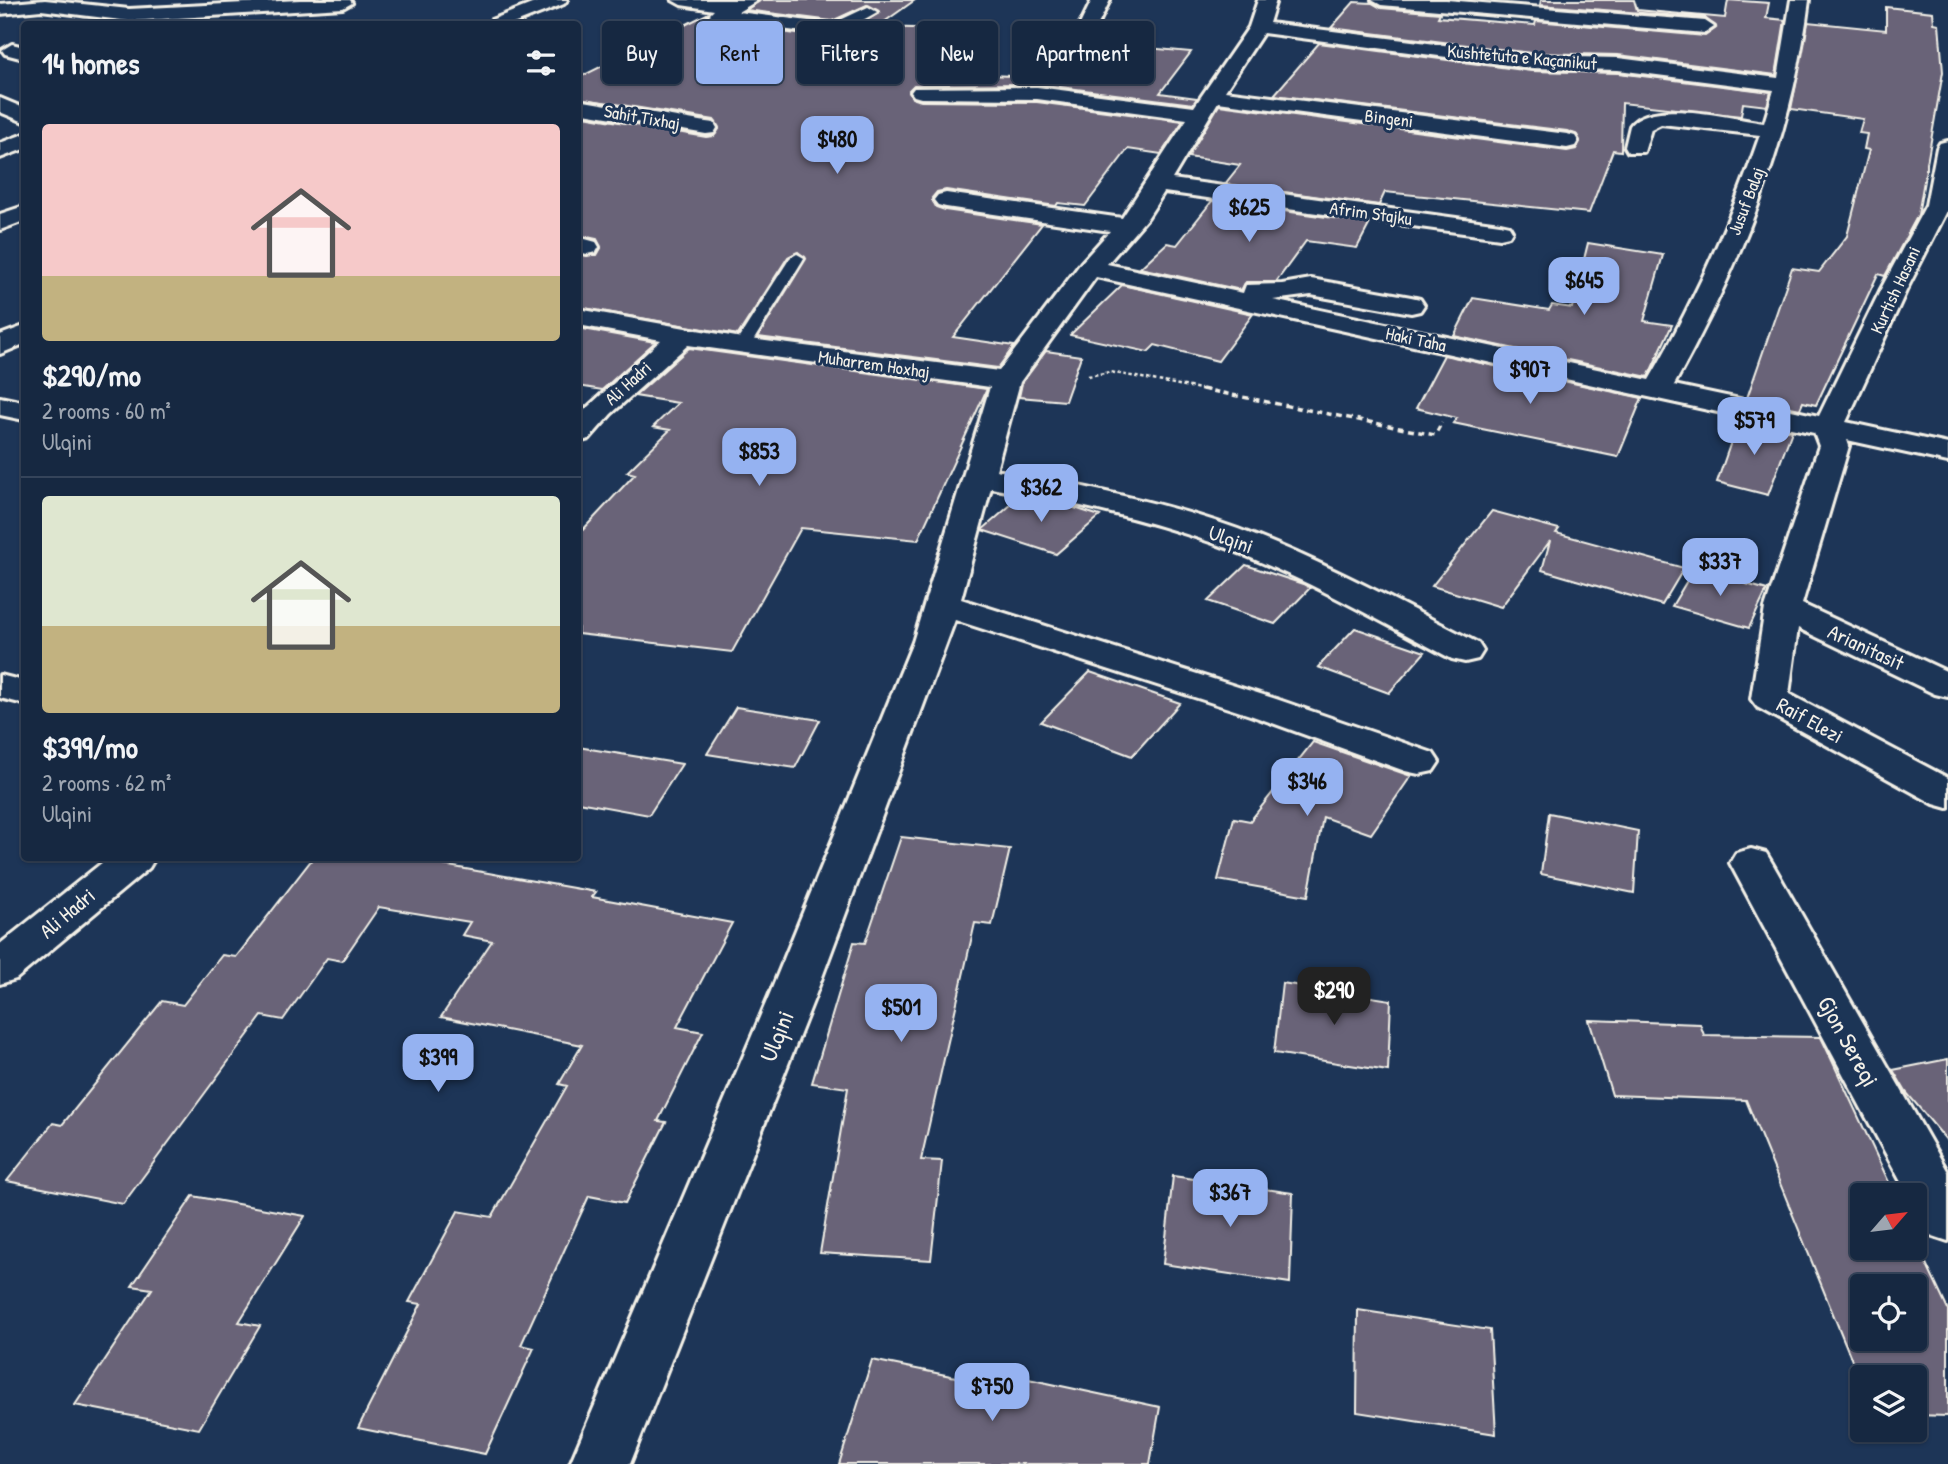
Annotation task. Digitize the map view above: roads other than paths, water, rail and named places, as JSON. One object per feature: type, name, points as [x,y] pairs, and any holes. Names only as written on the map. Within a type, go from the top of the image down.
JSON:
[{"type":"street","points":[[109,14],[141,0]]},
{"type":"street","points":[[506,21],[558,0]]},
{"type":"street","points":[[681,0],[742,4]]},
{"type":"street","points":[[1091,21],[1101,0]]},
{"type":"street","points":[[1006,381],[1090,268],[1127,226],[1158,184],[1206,104],[1258,27],[1267,0]]},
{"type":"street","points":[[1381,0],[1705,27]]},
{"type":"street","name":"Jusuf Balaj","points":[[1658,389],[1710,294],[1772,130],[1786,85],[1800,0]]},
{"type":"street","points":[[0,9],[41,5],[109,14],[220,12],[347,1]]},
{"type":"street","points":[[302,21],[347,1]]},
{"type":"street","points":[[537,21],[580,3]]},
{"type":"street","points":[[742,4],[718,15],[835,30],[868,12],[842,9]]},
{"type":"street","name":"Kushtetuta e Kaçanikut","points":[[1258,27],[1531,62],[1618,64],[1786,85]]},
{"type":"street","points":[[920,93],[1037,93],[1206,104]]},
{"type":"street","points":[[0,104],[21,114]]},
{"type":"street","name":"Bingeni","points":[[1206,104],[1567,141]]},
{"type":"street","name":"Sahit Tixhaj","points":[[581,107],[706,128]]},
{"type":"street","points":[[1636,147],[1641,126],[1656,118],[1772,130]]},
{"type":"street","points":[[0,151],[21,142]]},
{"type":"street","name":"Kurtish Hasani","points":[[1828,429],[1893,291],[1938,205],[1948,148]]},
{"type":"street","name":"Afrim Stajku","points":[[1158,184],[1500,231]]},
{"type":"street","points":[[946,200],[1127,226]]},
{"type":"street","points":[[0,223],[21,214]]},
{"type":"street","points":[[0,244],[21,235]]},
{"type":"street","name":"Haki Taha","points":[[1090,268],[1948,453]]},
{"type":"street","points":[[1172,286],[1196,279],[1252,291],[1282,292],[1311,288],[1411,305]]},
{"type":"street","name":"Muharrem Hoxhaj","points":[[581,318],[742,346],[1006,381]]},
{"type":"street","points":[[0,346],[21,336]]},
{"type":"street","name":"Ali Hadri","points":[[581,430],[601,408],[681,336]]},
{"type":"street","name":"Ulqini","points":[[600,1464],[792,996],[931,642],[1006,381]]},
{"type":"street","points":[[0,406],[21,410]]},
{"type":"street","name":"Raif Elezi","points":[[1828,429],[1834,446],[1783,608],[1770,699],[1948,795]]},
{"type":"street","name":"Ulqini","points":[[979,476],[1074,494],[1162,517],[1258,549],[1465,650]]},
{"type":"street","points":[[942,604],[1263,707],[1419,762]]},
{"type":"street","name":"Arianitasit","points":[[1783,608],[1948,686]]},
{"type":"street","points":[[0,686],[21,692]]},
{"type":"street","name":"Ali Hadri","points":[[0,968],[130,861]]},
{"type":"street","name":"Gjon Sereqi","points":[[1751,863],[1948,1220]]},
{"type":"lane","points":[[742,346],[797,258]]}]
